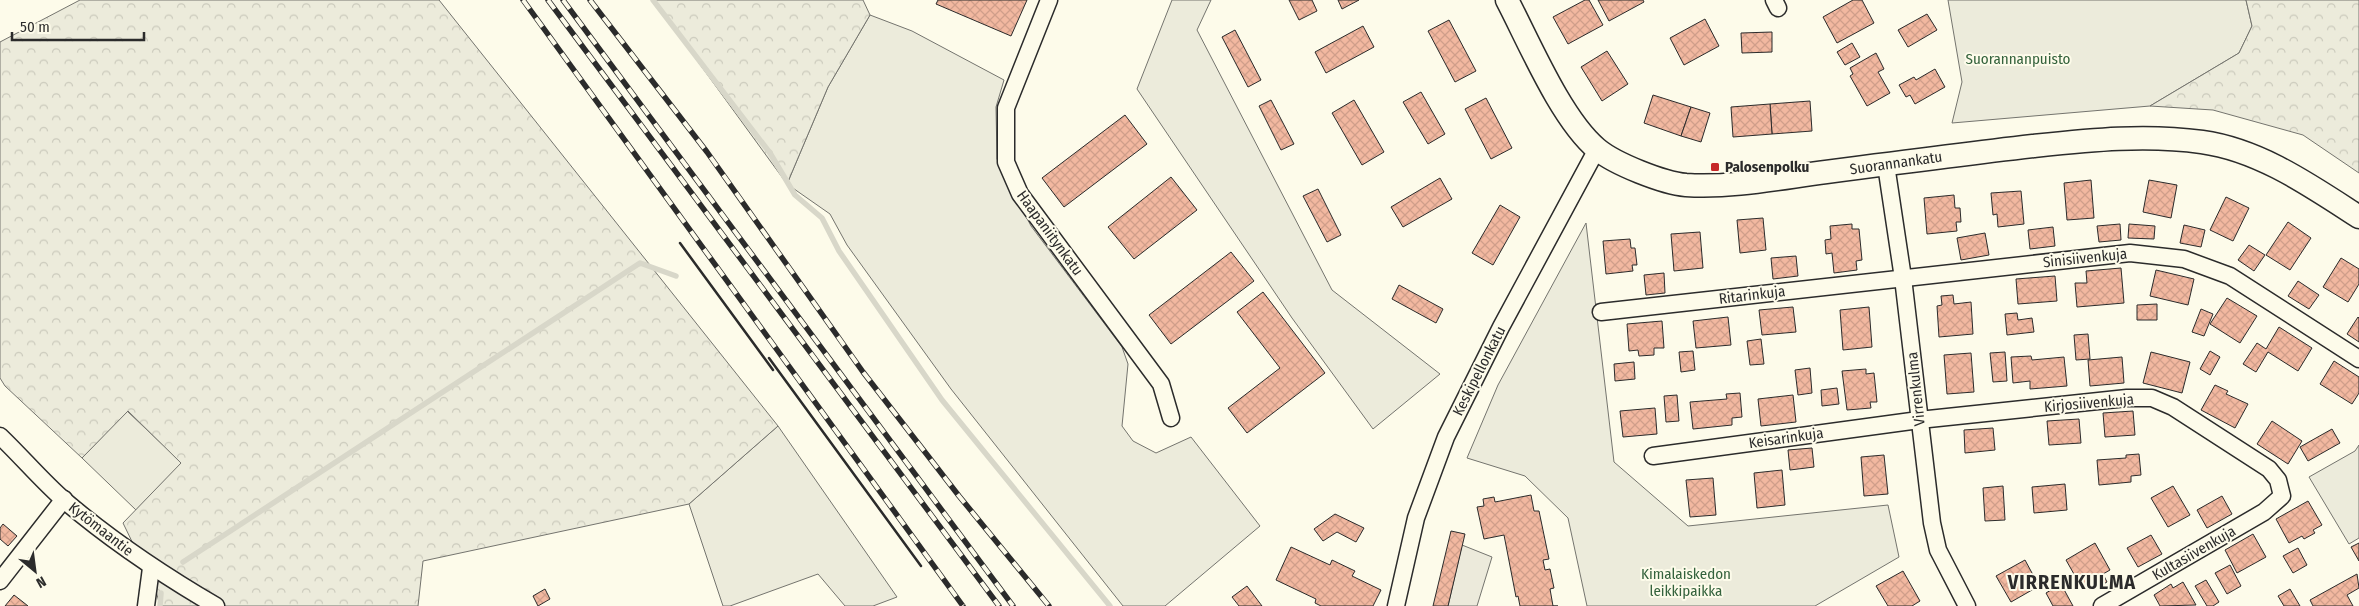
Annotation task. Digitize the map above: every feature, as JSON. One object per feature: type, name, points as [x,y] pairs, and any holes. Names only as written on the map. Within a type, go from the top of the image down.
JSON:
[{"type":"street","name":"Haapaniitynkatu","points":[[1049,0],[1006,108],[1006,162],[1020,194],[1161,384],[1171,418]]},
{"type":"street","name":"Suorannankatu","points":[[1507,0],[1553,89],[1575,123],[1598,149],[1643,174],[1683,185],[1724,186],[1886,165],[1938,156],[2116,138],[2205,143],[2239,151],[2298,178],[2359,217]]},
{"type":"street","name":"Keskipellonkatu","points":[[1396,606],[1416,518],[1446,437],[1501,327],[1598,149]]},
{"type":"street","name":"Virrenkulma","points":[[1886,165],[1903,278],[1919,420],[1938,550],[1967,606]]},
{"type":"street","name":"Sinisiivenkuja","points":[[1903,278],[2130,253],[2184,259],[2230,276],[2359,359]]},
{"type":"street","name":"Ritarinkuja","points":[[1601,312],[1903,278]]},
{"type":"street","name":"Kirjosiivenkuja","points":[[1919,420],[2127,398],[2152,398],[2173,407],[2269,469],[2278,480],[2282,496]]},
{"type":"street","name":"Keisarinkuja","points":[[1653,456],[1919,420]]},
{"type":"street","name":"Kytömaantie","points":[[0,436],[64,499],[151,568],[216,606]]},
{"type":"street","name":"Kultasiivenkuja","points":[[2102,606],[2264,512],[2282,496]]},
{"type":"street","points":[[0,581],[64,499]]},
{"type":"street","points":[[146,606],[151,568]]},
{"type":"green space","points":[[80,0],[439,0],[778,426],[689,504],[423,561],[418,606],[160,606],[156,591],[123,523],[181,463],[128,411],[82,458],[5,386],[0,378],[0,42]]},
{"type":"green space","points":[[653,0],[863,0],[870,15],[828,87],[787,184]]},
{"type":"green space","points":[[1172,0],[1211,0],[1197,30],[1332,290],[1440,374],[1373,429],[1292,318],[1137,89]]},
{"type":"green space","name":"Suorannanpuisto","points":[[1948,0],[2246,0],[2252,26],[2239,53],[2150,106],[1952,123],[1962,82]]},
{"type":"green space","points":[[2246,0],[2359,0],[2359,173],[2303,135],[2213,110],[2150,106],[2239,53],[2252,26]]},
{"type":"green space","points":[[870,15],[912,31],[1004,80],[996,107],[997,159],[1031,226],[1122,347],[1128,364],[1122,426],[1133,441],[1156,453],[1191,437],[1260,526],[1165,606],[1123,606],[951,389],[847,245],[830,214],[787,184],[828,87]]},
{"type":"green space","name":"Kimalaiskedon leikkipaikka","points":[[1586,223],[1614,462],[1688,526],[1888,505],[1899,557],[1815,606],[1587,606],[1568,518],[1525,476],[1467,458],[1498,385]]},
{"type":"green space","points":[[127,411],[182,463],[136,510],[82,458]]},
{"type":"green space","points":[[778,426],[897,597],[873,606],[845,606],[818,574],[730,606],[723,606],[689,504]]},
{"type":"green space","points":[[2359,445],[2359,538],[2349,544],[2309,477],[2355,451]]},
{"type":"shaded area","points":[[1462,545],[1492,557],[1477,606],[1448,606]]},
{"type":"building","points":[[938,0],[1027,0],[1011,36],[936,4]]},
{"type":"building","points":[[1289,0],[1312,0],[1317,11],[1299,20]]},
{"type":"building","points":[[1338,0],[1359,0],[1342,9]]},
{"type":"building","points":[[1585,0],[1589,0],[1603,25],[1568,44],[1553,17]]},
{"type":"building","points":[[1598,0],[1643,0],[1644,2],[1609,21]]},
{"type":"building","points":[[1853,0],[1862,0],[1874,23],[1837,43],[1823,17]]},
{"type":"building","points":[[1927,14],[1937,30],[1908,47],[1898,30]]},
{"type":"building","points":[[1705,19],[1719,46],[1684,65],[1670,38]]},
{"type":"building","points":[[1449,20],[1476,71],[1455,82],[1428,31]]},
{"type":"building","points":[[1363,26],[1374,47],[1326,73],[1315,52]]},
{"type":"building","points":[[1235,30],[1261,80],[1248,87],[1222,37]]},
{"type":"building","points":[[1772,32],[1772,52],[1742,53],[1741,33]]},
{"type":"building","points":[[1852,43],[1860,57],[1845,65],[1837,52]]},
{"type":"building","points":[[1607,51],[1628,84],[1602,101],[1581,67]]},
{"type":"building","points":[[1876,53],[1884,69],[1878,72],[1890,93],[1867,106],[1850,76],[1853,74],[1850,68]]},
{"type":"building","points":[[1935,69],[1945,87],[1915,104],[1910,95],[1906,97],[1899,85],[1914,77],[1916,80]]},
{"type":"building","points":[[1421,92],[1445,134],[1428,144],[1403,102]]},
{"type":"building","points":[[1653,95],[1691,107],[1681,136],[1644,123]]},
{"type":"building","points":[[1486,98],[1512,148],[1491,159],[1465,109]]},
{"type":"building","points":[[1271,100],[1294,144],[1281,150],[1259,106]]},
{"type":"building","points":[[1354,100],[1384,152],[1362,165],[1332,113]]},
{"type":"building","points":[[1810,101],[1812,131],[1772,134],[1770,104]]},
{"type":"building","points":[[1770,104],[1772,134],[1733,137],[1731,107]]},
{"type":"building","points":[[1691,107],[1710,113],[1701,142],[1681,136]]},
{"type":"building","points":[[1125,115],[1147,144],[1064,207],[1042,178]]},
{"type":"building","points":[[1171,177],[1197,210],[1134,259],[1108,227]]},
{"type":"building","points":[[1440,178],[1452,199],[1403,227],[1391,207]]},
{"type":"building","points":[[2091,180],[2094,218],[2067,220],[2064,183]]},
{"type":"building","points":[[2149,180],[2177,185],[2171,218],[2143,212]]},
{"type":"building","points":[[1318,189],[1341,235],[1327,242],[1303,196]]},
{"type":"building","points":[[2021,191],[2024,224],[1998,227],[1997,214],[1993,215],[1991,193]]},
{"type":"building","points":[[1954,195],[1955,208],[1960,208],[1961,222],[1956,222],[1957,231],[1927,234],[1924,198]]},
{"type":"building","points":[[2226,197],[2249,208],[2233,241],[2210,230]]},
{"type":"building","points":[[1500,205],[1520,217],[1493,265],[1472,253]]},
{"type":"building","points":[[1763,218],[1766,250],[1740,253],[1737,220]]},
{"type":"building","points":[[2288,222],[2311,238],[2290,270],[2266,255]]},
{"type":"building","points":[[1852,224],[1852,229],[1859,229],[1862,260],[1856,261],[1857,270],[1834,273],[1832,253],[1826,254],[1825,240],[1831,239],[1830,226]]},
{"type":"building","points":[[2120,224],[2121,240],[2099,242],[2097,226]]},
{"type":"building","points":[[2129,224],[2155,226],[2154,239],[2128,238]]},
{"type":"building","points":[[2184,225],[2205,230],[2201,247],[2180,243]]},
{"type":"building","points":[[2053,227],[2055,246],[2030,249],[2028,230]]},
{"type":"building","points":[[1700,232],[1703,268],[1674,271],[1671,234]]},
{"type":"building","points":[[1985,233],[1989,255],[1961,260],[1957,238]]},
{"type":"building","points":[[1630,239],[1631,248],[1635,248],[1637,265],[1632,265],[1633,271],[1606,274],[1603,241]]},
{"type":"building","points":[[2249,245],[2265,255],[2254,271],[2238,260]]},
{"type":"building","points":[[1231,252],[1254,281],[1171,344],[1149,315]]},
{"type":"building","points":[[1796,256],[1798,276],[1773,279],[1771,258]]},
{"type":"building","points":[[2341,258],[2359,269],[2359,284],[2348,302],[2323,287]]},
{"type":"building","points":[[2121,268],[2124,303],[2077,307],[2075,283],[2087,283],[2086,271]]},
{"type":"building","points":[[2156,270],[2194,279],[2188,305],[2150,296]]},
{"type":"building","points":[[1664,273],[1665,293],[1646,295],[1644,275]]},
{"type":"building","points":[[2055,276],[2057,301],[2018,304],[2016,279]]},
{"type":"building","points":[[2298,281],[2319,295],[2309,309],[2288,296]]},
{"type":"building","points":[[1399,285],[1443,309],[1436,323],[1392,299]]},
{"type":"building","points":[[1263,292],[1325,373],[1247,433],[1228,408],[1280,368],[1237,312]]},
{"type":"building","points":[[1953,295],[1954,304],[1971,302],[1973,334],[1939,337],[1937,306],[1942,305],[1941,296]]},
{"type":"building","points":[[2227,298],[2257,316],[2240,343],[2210,324]]},
{"type":"building","points":[[2157,304],[2157,320],[2137,320],[2137,305]]},
{"type":"building","points":[[1793,307],[1796,332],[1762,335],[1759,310]]},
{"type":"building","points":[[1869,307],[1872,347],[1843,350],[1840,310]]},
{"type":"building","points":[[2201,309],[2213,314],[2204,336],[2192,332]]},
{"type":"building","points":[[2017,313],[2018,320],[2032,318],[2034,332],[2007,335],[2005,314]]},
{"type":"building","points":[[1728,317],[1731,345],[1696,348],[1693,321]]},
{"type":"building","points":[[2359,318],[2359,342],[2347,334]]},
{"type":"building","points":[[1662,321],[1664,348],[1654,348],[1654,355],[1639,356],[1638,350],[1629,351],[1627,324]]},
{"type":"building","points":[[2279,327],[2312,348],[2298,371],[2268,352],[2256,372],[2243,364],[2257,343],[2266,349]]},
{"type":"building","points":[[2088,334],[2090,359],[2076,360],[2074,335]]},
{"type":"building","points":[[1761,339],[1764,364],[1750,365],[1747,341]]},
{"type":"building","points":[[1693,351],[1695,370],[1681,372],[1679,352]]},
{"type":"building","points":[[2210,351],[2220,357],[2210,375],[2200,369]]},
{"type":"building","points":[[2005,352],[2007,381],[1993,382],[1990,353]]},
{"type":"building","points":[[2151,352],[2190,362],[2182,393],[2143,383]]},
{"type":"building","points":[[1971,353],[1974,392],[1947,394],[1944,355]]},
{"type":"building","points":[[2031,356],[2032,360],[2064,357],[2067,386],[2030,389],[2030,381],[2013,383],[2011,357]]},
{"type":"building","points":[[2122,357],[2124,383],[2090,386],[2088,360]]},
{"type":"building","points":[[2334,361],[2359,377],[2359,393],[2352,404],[2320,384]]},
{"type":"building","points":[[1634,362],[1635,379],[1615,381],[1614,364]]},
{"type":"building","points":[[1810,368],[1812,393],[1798,395],[1795,370]]},
{"type":"building","points":[[1866,369],[1866,374],[1874,373],[1877,402],[1870,402],[1871,408],[1847,410],[1842,371]]},
{"type":"building","points":[[2215,385],[2228,391],[2226,394],[2248,404],[2235,428],[2201,410]]},
{"type":"building","points":[[1837,388],[1839,404],[1822,406],[1821,390]]},
{"type":"building","points":[[1740,393],[1742,417],[1732,418],[1732,425],[1693,429],[1690,402],[1727,399],[1726,394]]},
{"type":"building","points":[[1677,395],[1679,421],[1666,422],[1664,396]]},
{"type":"building","points":[[1793,395],[1796,422],[1761,426],[1758,399]]},
{"type":"building","points":[[1655,408],[1657,434],[1623,437],[1620,411]]},
{"type":"building","points":[[2133,411],[2135,435],[2105,437],[2103,413]]},
{"type":"building","points":[[2079,419],[2081,443],[2049,445],[2047,421]]},
{"type":"building","points":[[2272,421],[2302,441],[2288,464],[2257,444]]},
{"type":"building","points":[[1993,428],[1995,450],[1965,453],[1964,430]]},
{"type":"building","points":[[2332,429],[2340,443],[2308,461],[2300,447]]},
{"type":"building","points":[[1812,448],[1814,467],[1790,470],[1788,450]]},
{"type":"building","points":[[2139,454],[2141,475],[2131,476],[2131,482],[2099,485],[2097,460],[2126,458],[2126,455]]},
{"type":"building","points":[[1884,455],[1888,494],[1864,496],[1861,457]]},
{"type":"building","points":[[1782,470],[1785,505],[1757,508],[1754,473]]},
{"type":"building","points":[[1713,478],[1716,515],[1690,517],[1686,480]]},
{"type":"building","points":[[2065,484],[2067,510],[2034,513],[2032,487]]},
{"type":"building","points":[[2003,486],[2005,520],[1985,521],[1983,488]]},
{"type":"building","points":[[2173,486],[2190,515],[2168,527],[2151,498]]},
{"type":"building","points":[[1531,495],[1534,511],[1539,511],[1549,559],[1543,560],[1545,570],[1550,569],[1554,588],[1550,589],[1553,606],[1520,606],[1518,596],[1516,597],[1504,535],[1484,539],[1477,507],[1484,506],[1483,499],[1494,497],[1495,502]]},
{"type":"building","points":[[2222,496],[2232,514],[2207,528],[2197,510]]},
{"type":"building","points":[[2308,501],[2322,525],[2313,530],[2315,533],[2304,539],[2302,536],[2289,543],[2276,519]]},
{"type":"building","points":[[1335,514],[1364,528],[1356,542],[1337,532],[1323,541],[1314,529]]},
{"type":"building","points":[[3,524],[17,536],[8,546],[0,539],[0,528]]},
{"type":"building","points":[[1451,531],[1465,534],[1448,606],[1433,606]]},
{"type":"building","points":[[2253,534],[2266,557],[2237,573],[2225,550]]},
{"type":"building","points":[[2151,535],[2162,554],[2138,567],[2127,548]]},
{"type":"building","points":[[2095,543],[2110,570],[2103,574],[2107,582],[2098,587],[2096,583],[2083,590],[2066,560]]},
{"type":"building","points":[[2359,543],[2359,561],[2351,547]]},
{"type":"building","points":[[1291,547],[1330,565],[1332,560],[1355,571],[1352,576],[1381,590],[1373,606],[1321,606],[1315,603],[1316,599],[1276,580]]},
{"type":"building","points":[[2298,548],[2307,565],[2293,573],[2283,556]]},
{"type":"building","points":[[2025,560],[2039,586],[2011,602],[1996,576]]},
{"type":"building","points":[[2230,565],[2241,586],[2227,594],[2215,573]]},
{"type":"building","points":[[1903,571],[1920,601],[1912,606],[1888,606],[1876,586]]},
{"type":"building","points":[[2357,574],[2359,588],[2347,595],[2353,606],[2313,606],[2310,600]]},
{"type":"building","points":[[2206,580],[2219,602],[2213,606],[2207,606],[2195,586]]},
{"type":"building","points":[[2183,582],[2196,605],[2160,606],[2154,595],[2171,584],[2173,588]]},
{"type":"building","points":[[2061,584],[2073,606],[2053,606],[2046,593]]},
{"type":"building","points":[[1247,586],[1262,606],[1239,606],[1232,597]]},
{"type":"building","points":[[545,589],[550,599],[538,606],[533,596]]},
{"type":"building","points":[[2290,589],[2300,606],[2284,606],[2278,596]]},
{"type":"building","points":[[14,595],[23,602],[28,606],[5,606]]},
{"type":"waterway","points":[[653,0],[770,153],[795,195],[822,218],[839,251],[942,400],[1110,606]]},
{"type":"waterway","points":[[183,562],[640,263],[676,276]]},
{"type":"waterway","points":[[160,606],[161,593]]},
{"type":"railway","points":[[523,0],[963,606]]},
{"type":"railway","points":[[548,0],[999,606]]},
{"type":"railway","points":[[563,0],[1013,606]]},
{"type":"railway","points":[[590,0],[707,152],[863,372],[959,496],[1049,606]]},
{"type":"wall","points":[[680,243],[773,370]]},
{"type":"wall","points":[[769,358],[921,566]]},
{"type":"place","name":"Palosenpolku","points":[[1715,167]]},
{"type":"district","name":"VIRRENKULMA","points":[[2072,582]]}]
